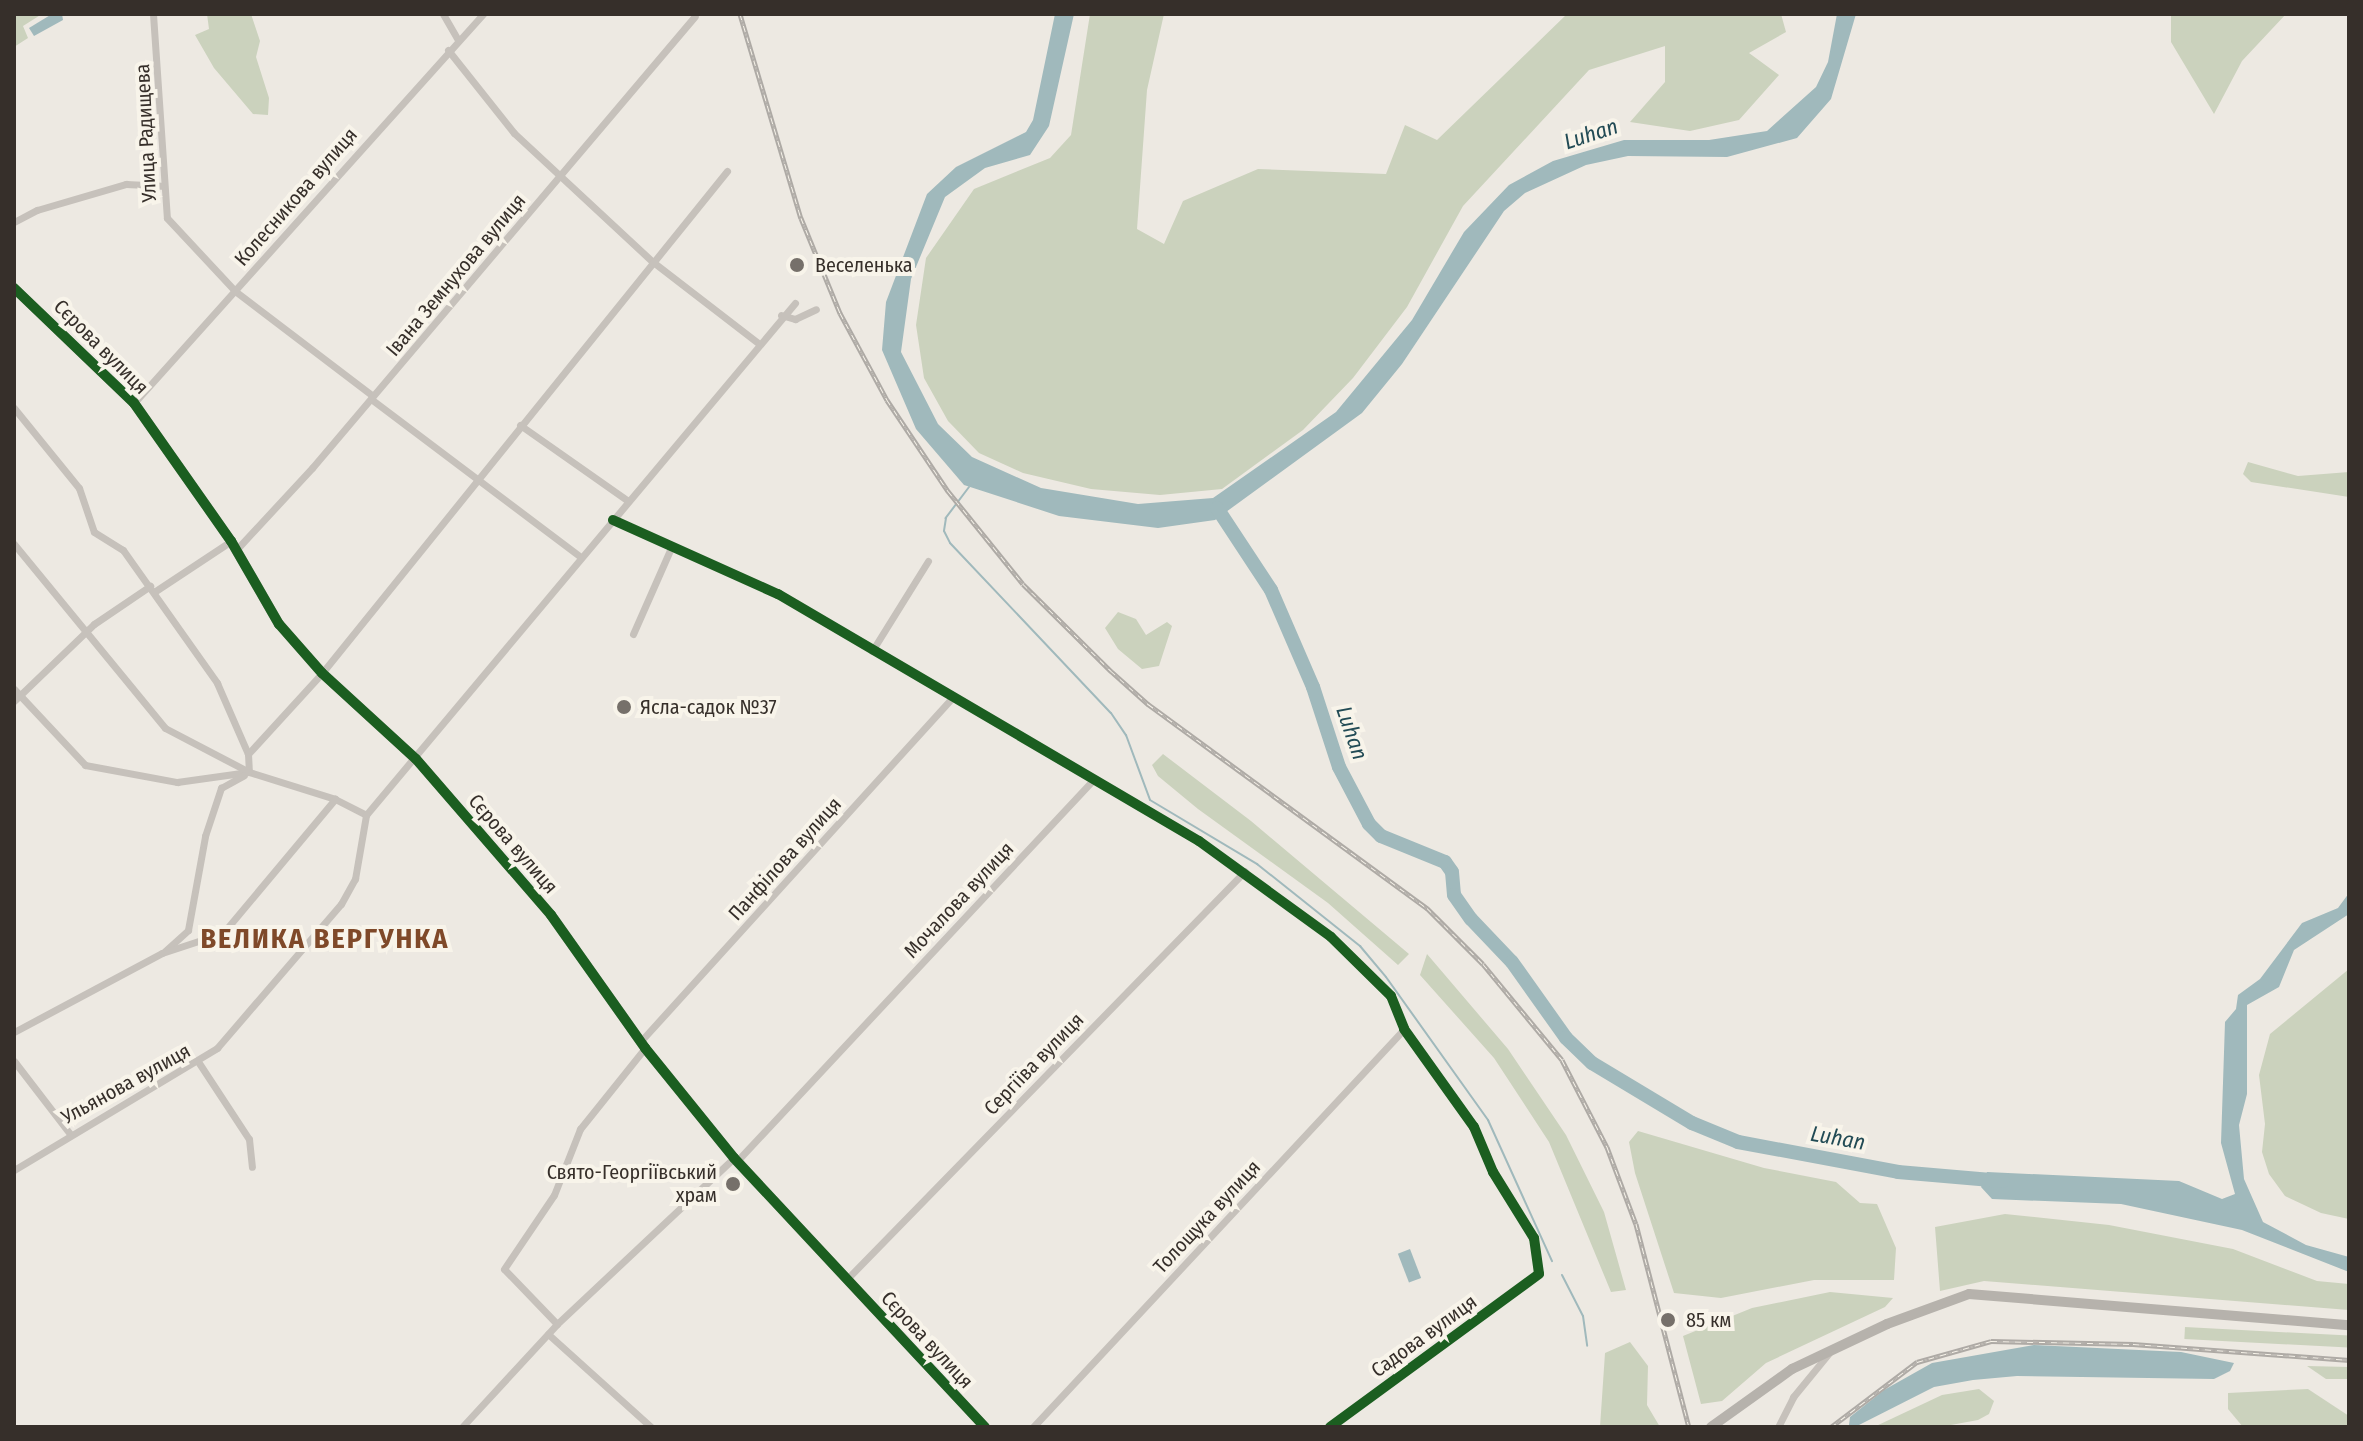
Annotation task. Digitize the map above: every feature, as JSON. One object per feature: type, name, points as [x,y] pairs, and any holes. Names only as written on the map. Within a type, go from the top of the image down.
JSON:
[{"type":"street","name":"Улица Радищева","points":[[153,14],[161,186],[167,218],[235,291],[478,482],[581,557]]},
{"type":"street","points":[[443,14],[458,40]]},
{"type":"street","name":"Колесникова вулиця","points":[[134,403],[483,14]]},
{"type":"street","name":"Івана Земнухова вулиця","points":[[17,699],[27,683],[87,635],[94,624],[234,545],[372,398],[695,16]]},
{"type":"street","points":[[448,50],[514,133],[562,174],[653,262],[758,343]]},
{"type":"street","points":[[248,754],[322,673],[727,171]]},
{"type":"street","points":[[14,222],[37,210],[126,184],[161,186]]},
{"type":"street","name":"Сєрова вулиця","points":[[14,288],[134,403],[234,545],[279,624],[322,673],[416,759],[551,915],[643,1045],[735,1160],[985,1427]]},
{"type":"street","points":[[14,544],[165,728],[249,772],[335,799],[366,815],[416,759],[781,315],[795,303]]},
{"type":"street","points":[[781,315],[795,319],[816,309]]},
{"type":"street","points":[[14,408],[79,488],[94,532],[123,550],[217,683],[248,754],[249,772]]},
{"type":"street","points":[[520,425],[628,501]]},
{"type":"street","points":[[613,520],[778,594],[1245,871],[1331,937],[1391,996],[1404,1029]]},
{"type":"street","points":[[633,634],[671,548]]},
{"type":"street","points":[[872,651],[928,561]]},
{"type":"street","points":[[14,689],[17,699],[85,765],[177,782],[249,772]]},
{"type":"street","name":"Панфілова вулиця","points":[[557,1324],[504,1269],[554,1195],[580,1129],[643,1045],[953,697]]},
{"type":"street","points":[[162,953],[188,930],[205,836],[221,788],[249,772]]},
{"type":"street","name":"Мочалова вулиця","points":[[462,1427],[557,1324],[735,1160],[1094,779]]},
{"type":"street","points":[[14,1032],[162,953],[223,933],[335,799]]},
{"type":"street","name":"Ульянова вулиця","points":[[14,1170],[70,1134],[199,1063],[341,904],[355,879],[366,815]]},
{"type":"street","name":"Сергіїва вулиця","points":[[846,1280],[1245,871]]},
{"type":"street","name":"Садова вулиця","points":[[1330,1427],[1539,1274],[1534,1238],[1493,1172],[1474,1127],[1404,1029]]},
{"type":"street","name":"Толощука вулиця","points":[[1033,1427],[1404,1029]]},
{"type":"street","points":[[14,1061],[70,1134]]},
{"type":"street","points":[[199,1063],[249,1139],[252,1167]]},
{"type":"street","points":[[1711,1427],[1792,1369],[1833,1349],[1969,1294],[2349,1325]]},
{"type":"street","points":[[548,1334],[651,1427]]},
{"type":"street","points":[[1778,1427],[1793,1397],[1833,1349]]},
{"type":"green space","points":[[14,14],[42,14],[23,26],[28,38],[14,47]]},
{"type":"green space","points":[[207,14],[251,14],[260,41],[256,57],[269,98],[268,115],[253,114],[214,68],[195,35],[209,29]]},
{"type":"green space","points":[[1090,14],[1164,14],[1147,90],[1137,229],[1164,244],[1183,201],[1258,169],[1386,174],[1405,125],[1437,140],[1567,14],[1781,14],[1786,32],[1749,53],[1779,75],[1739,120],[1690,131],[1630,122],[1665,82],[1665,46],[1589,70],[1463,206],[1407,307],[1353,378],[1303,430],[1222,489],[1160,495],[1091,489],[1023,473],[979,453],[948,421],[924,378],[916,325],[926,258],[974,189],[1050,158],[1071,135]]},
{"type":"green space","points":[[2171,14],[2286,14],[2242,61],[2214,114],[2171,42]]},
{"type":"green space","points":[[2248,462],[2298,476],[2349,472],[2349,497],[2251,482],[2243,474]]},
{"type":"green space","points":[[1118,612],[1136,619],[1146,635],[1167,622],[1172,626],[1159,666],[1142,669],[1118,649],[1105,628]]},
{"type":"green space","points":[[1163,754],[1251,821],[1409,954],[1398,965],[1328,903],[1198,809],[1158,776],[1152,765]]},
{"type":"green space","points":[[1427,954],[1508,1049],[1566,1135],[1604,1212],[1626,1290],[1611,1292],[1549,1142],[1494,1058],[1420,975]]},
{"type":"green space","points":[[2349,969],[2349,1219],[2321,1213],[2285,1196],[2269,1174],[2262,1152],[2265,1124],[2259,1075],[2270,1034]]},
{"type":"green space","points":[[1638,1131],[1764,1168],[1836,1182],[1860,1203],[1877,1204],[1896,1248],[1894,1280],[1814,1280],[1721,1298],[1674,1293],[1635,1173],[1629,1142]]},
{"type":"green space","points":[[2005,1214],[2109,1225],[2233,1249],[2317,1281],[2349,1284],[2349,1310],[1984,1281],[1940,1291],[1935,1227]]},
{"type":"green space","points":[[1830,1292],[1893,1298],[1885,1307],[1766,1363],[1722,1401],[1701,1404],[1683,1336],[1752,1308]]},
{"type":"green space","points":[[2185,1327],[2349,1336],[2348,1348],[2184,1339]]},
{"type":"green space","points":[[1630,1342],[1648,1366],[1647,1405],[1660,1427],[1600,1427],[1605,1353]]},
{"type":"green space","points":[[2307,1366],[2349,1367],[2349,1379],[2326,1379]]},
{"type":"green space","points":[[1979,1389],[1994,1401],[1989,1414],[1978,1420],[1940,1427],[1874,1427],[1942,1395]]},
{"type":"green space","points":[[2308,1389],[2349,1416],[2349,1427],[2243,1427],[2228,1409],[2228,1393]]},
{"type":"water","points":[[52,14],[62,14],[63,20],[34,36],[29,28]]},
{"type":"water","points":[[1055,14],[1074,14],[1049,126],[1030,155],[985,168],[945,197],[911,279],[901,352],[938,424],[972,457],[1041,488],[1138,504],[1213,498],[1336,412],[1412,320],[1464,232],[1509,185],[1553,161],[1624,140],[1709,140],[1767,131],[1816,87],[1828,62],[1837,14],[1856,14],[1831,99],[1797,138],[1727,157],[1628,156],[1586,165],[1525,193],[1504,211],[1402,364],[1362,413],[1215,520],[1158,528],[1059,516],[964,485],[916,429],[882,350],[886,302],[927,194],[956,167],[1026,132],[1033,120]]},
{"type":"water","points":[[2349,893],[2349,914],[2294,950],[2279,987],[2247,1005],[2247,1094],[2239,1125],[2244,1179],[2263,1222],[2306,1245],[2349,1257],[2349,1272],[2242,1230],[2121,1204],[1992,1199],[1981,1187],[1987,1172],[2179,1181],[2222,1199],[2235,1194],[2221,1143],[2225,1022],[2236,1009],[2238,995],[2260,979],[2302,923],[2338,908]]},
{"type":"water","points":[[1410,1249],[1421,1278],[1409,1283],[1398,1254]]},
{"type":"water","points":[[2034,1345],[2181,1352],[2234,1363],[2230,1371],[2214,1379],[2017,1376],[1973,1380],[1934,1387],[1857,1426],[1849,1425],[1850,1417],[1884,1390],[1932,1363]]},
{"type":"waterway","points":[[969,487],[946,518],[944,531],[950,543],[1111,713],[1126,735],[1150,800],[1257,864],[1360,946],[1386,977],[1488,1120],[1552,1261]]},
{"type":"waterway","name":"Luhan","points":[[1217,508],[1271,590],[1313,687],[1339,767],[1369,824],[1381,836],[1445,862],[1452,872],[1454,895],[1471,919],[1512,962],[1566,1038],[1592,1063],[1692,1123],[1738,1142],[1898,1172],[2003,1181]]},
{"type":"waterway","points":[[1562,1275],[1583,1316],[1587,1346]]},
{"type":"railway","points":[[740,14],[801,218],[840,313],[887,400],[948,491],[1023,584],[1111,671],[1148,704],[1427,908],[1483,964],[1562,1060],[1607,1147],[1636,1224],[1689,1427]]},
{"type":"railway","points":[[1831,1427],[1917,1362],[1991,1341],[2133,1344],[2349,1360]]},
{"type":"cycle path","points":[[14,288],[134,403],[231,541],[279,624],[322,673],[416,759],[551,915],[645,1048],[734,1158],[985,1427]]},
{"type":"cycle path","points":[[613,520],[778,594],[1199,841],[1331,937],[1391,996],[1404,1029],[1474,1127],[1493,1172],[1534,1238],[1539,1274],[1330,1427]]},
{"type":"place","name":"Веселенька","points":[[797,265]]},
{"type":"place","name":"Ясла-садок №37","points":[[624,707]]},
{"type":"place","name":"Свято-Георгіївський храм","points":[[733,1184]]},
{"type":"place","name":"85 км","points":[[1668,1320]]},
{"type":"district","name":"ВЕЛИКА ВЕРГУНКА","points":[[325,939]]}]
